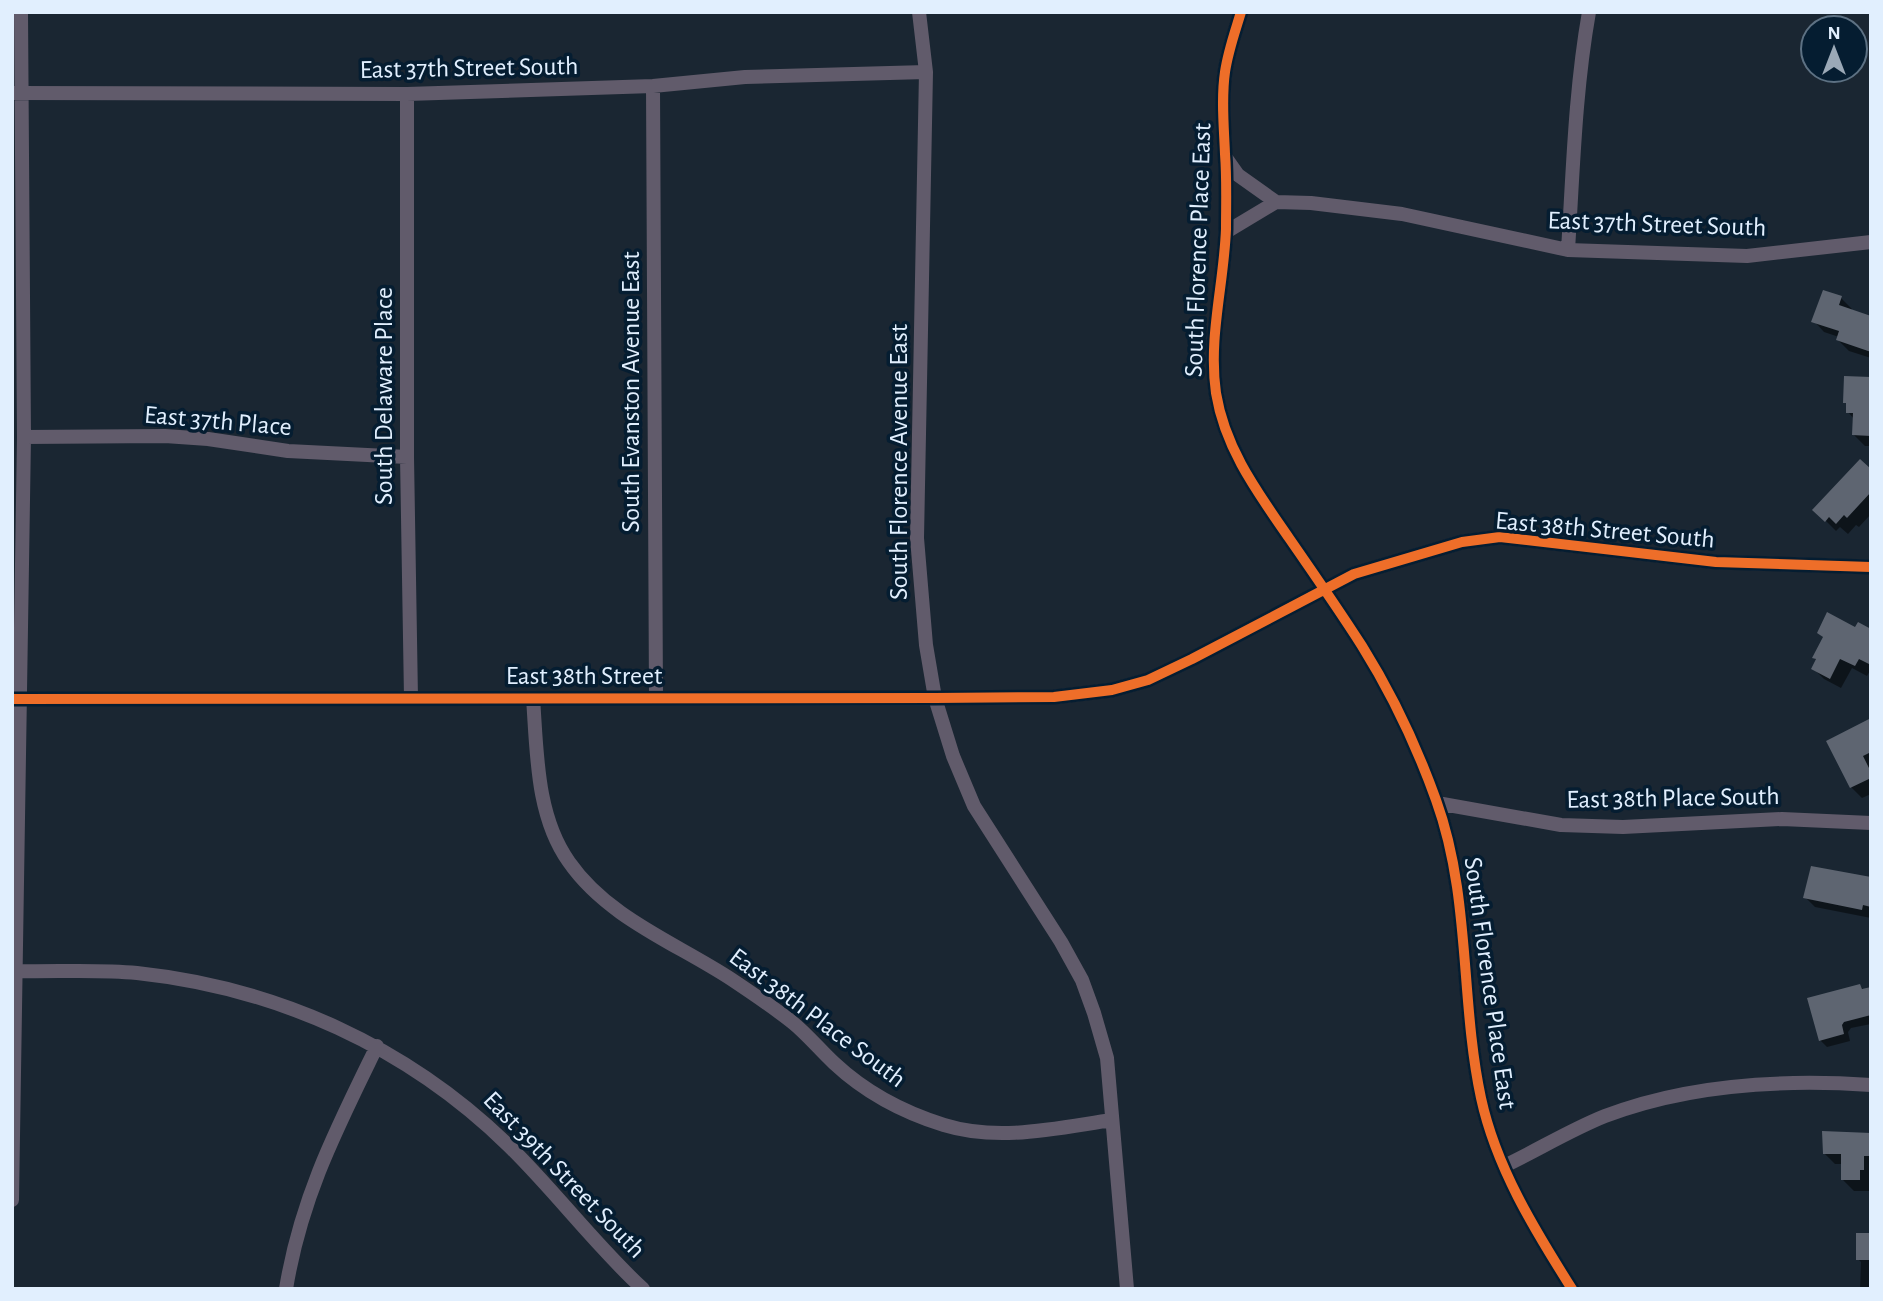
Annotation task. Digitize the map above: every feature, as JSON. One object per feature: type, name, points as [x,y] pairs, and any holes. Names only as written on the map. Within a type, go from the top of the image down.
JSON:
[{"type":"street","points":[[12,1200],[16,971],[16,699],[24,436],[17,93],[21,12]]},
{"type":"street","name":"South Florence Avenue East","points":[[919,12],[926,72],[917,538],[926,645],[935,698],[953,756],[974,806],[1062,942],[1082,979],[1094,1013],[1107,1058],[1127,1289]]},
{"type":"street","name":"South Florence Place East","points":[[1241,12],[1225,73],[1223,103],[1226,232],[1214,338],[1216,392],[1221,417],[1230,442],[1254,488],[1362,646],[1388,691],[1437,803],[1460,905],[1472,1043],[1481,1099],[1504,1166],[1539,1236],[1572,1289]]},
{"type":"street","points":[[1569,250],[1577,107],[1589,12]]},
{"type":"street","name":"East 37th Street South","points":[[17,93],[407,94],[653,86],[745,77],[926,72]]},
{"type":"street","name":"South Evanston Avenue East","points":[[653,86],[656,698]]},
{"type":"street","name":"South Delaware Place","points":[[407,94],[407,457],[411,698]]},
{"type":"street","points":[[1226,159],[1238,175],[1276,202],[1226,232]]},
{"type":"street","name":"East 37th Street South","points":[[1276,202],[1311,202],[1402,214],[1569,250],[1747,256],[1871,242]]},
{"type":"street","name":"East 37th Place","points":[[24,436],[165,436],[208,439],[288,451],[407,457]]},
{"type":"street","name":"East 38th Street South","points":[[1154,677],[1354,574],[1462,542],[1500,537],[1716,562],[1871,567]]},
{"type":"street","name":"East 38th Street","points":[[16,699],[1083,696],[1112,691],[1154,677]]},
{"type":"street","name":"East 38th Place South","points":[[533,698],[537,757],[543,797],[553,835],[569,862],[595,893],[630,918],[731,979],[793,1023],[835,1064],[871,1093],[905,1112],[947,1126],[985,1133],[1021,1133],[1112,1120]]},
{"type":"street","name":"East 38th Place South","points":[[1437,803],[1561,825],[1623,827],[1782,820],[1871,823]]},
{"type":"street","name":"East 39th Street South","points":[[16,971],[136,973],[187,981],[290,1007],[377,1046],[432,1080],[473,1113],[510,1147],[643,1289]]},
{"type":"street","points":[[286,1289],[295,1244],[316,1176],[377,1046]]},
{"type":"street","points":[[1504,1166],[1607,1115],[1696,1093],[1794,1081],[1871,1085]]},
{"type":"building","points":[[1823,290],[1842,296],[1839,305],[1871,316],[1871,352],[1836,340],[1839,331],[1811,322]]},
{"type":"building","points":[[1844,376],[1871,377],[1871,436],[1852,435],[1853,413],[1846,413],[1846,403],[1843,403]]},
{"type":"building","points":[[1860,459],[1871,469],[1871,492],[1847,518],[1844,515],[1836,524],[1829,517],[1825,522],[1812,510]]},
{"type":"building","points":[[1827,612],[1855,627],[1858,622],[1871,629],[1871,665],[1859,659],[1855,666],[1840,659],[1830,679],[1811,669],[1816,659],[1812,658],[1823,637],[1817,633]]},
{"type":"building","points":[[1871,718],[1871,752],[1863,756],[1871,778],[1850,788],[1826,741]]},
{"type":"building","points":[[1811,866],[1871,877],[1871,907],[1863,905],[1862,910],[1803,898]]},
{"type":"building","points":[[1860,984],[1862,989],[1871,987],[1871,1015],[1844,1022],[1844,1034],[1819,1041],[1807,998]]},
{"type":"building","points":[[1822,1131],[1871,1133],[1871,1156],[1864,1156],[1864,1170],[1860,1170],[1860,1180],[1841,1180],[1841,1154],[1823,1154]]},
{"type":"building","points":[[1856,1233],[1871,1233],[1871,1260],[1856,1260]]},
{"type":"cycle path","points":[[1241,12],[1228,57],[1223,92],[1226,229],[1214,352],[1220,413],[1244,470],[1384,683],[1429,780],[1447,836],[1455,873],[1474,1061],[1488,1124],[1496,1149],[1518,1197],[1572,1289]]},
{"type":"cycle path","points":[[12,699],[1054,697],[1112,690],[1148,680],[1354,574],[1462,542],[1500,537],[1716,562],[1871,567]]}]
